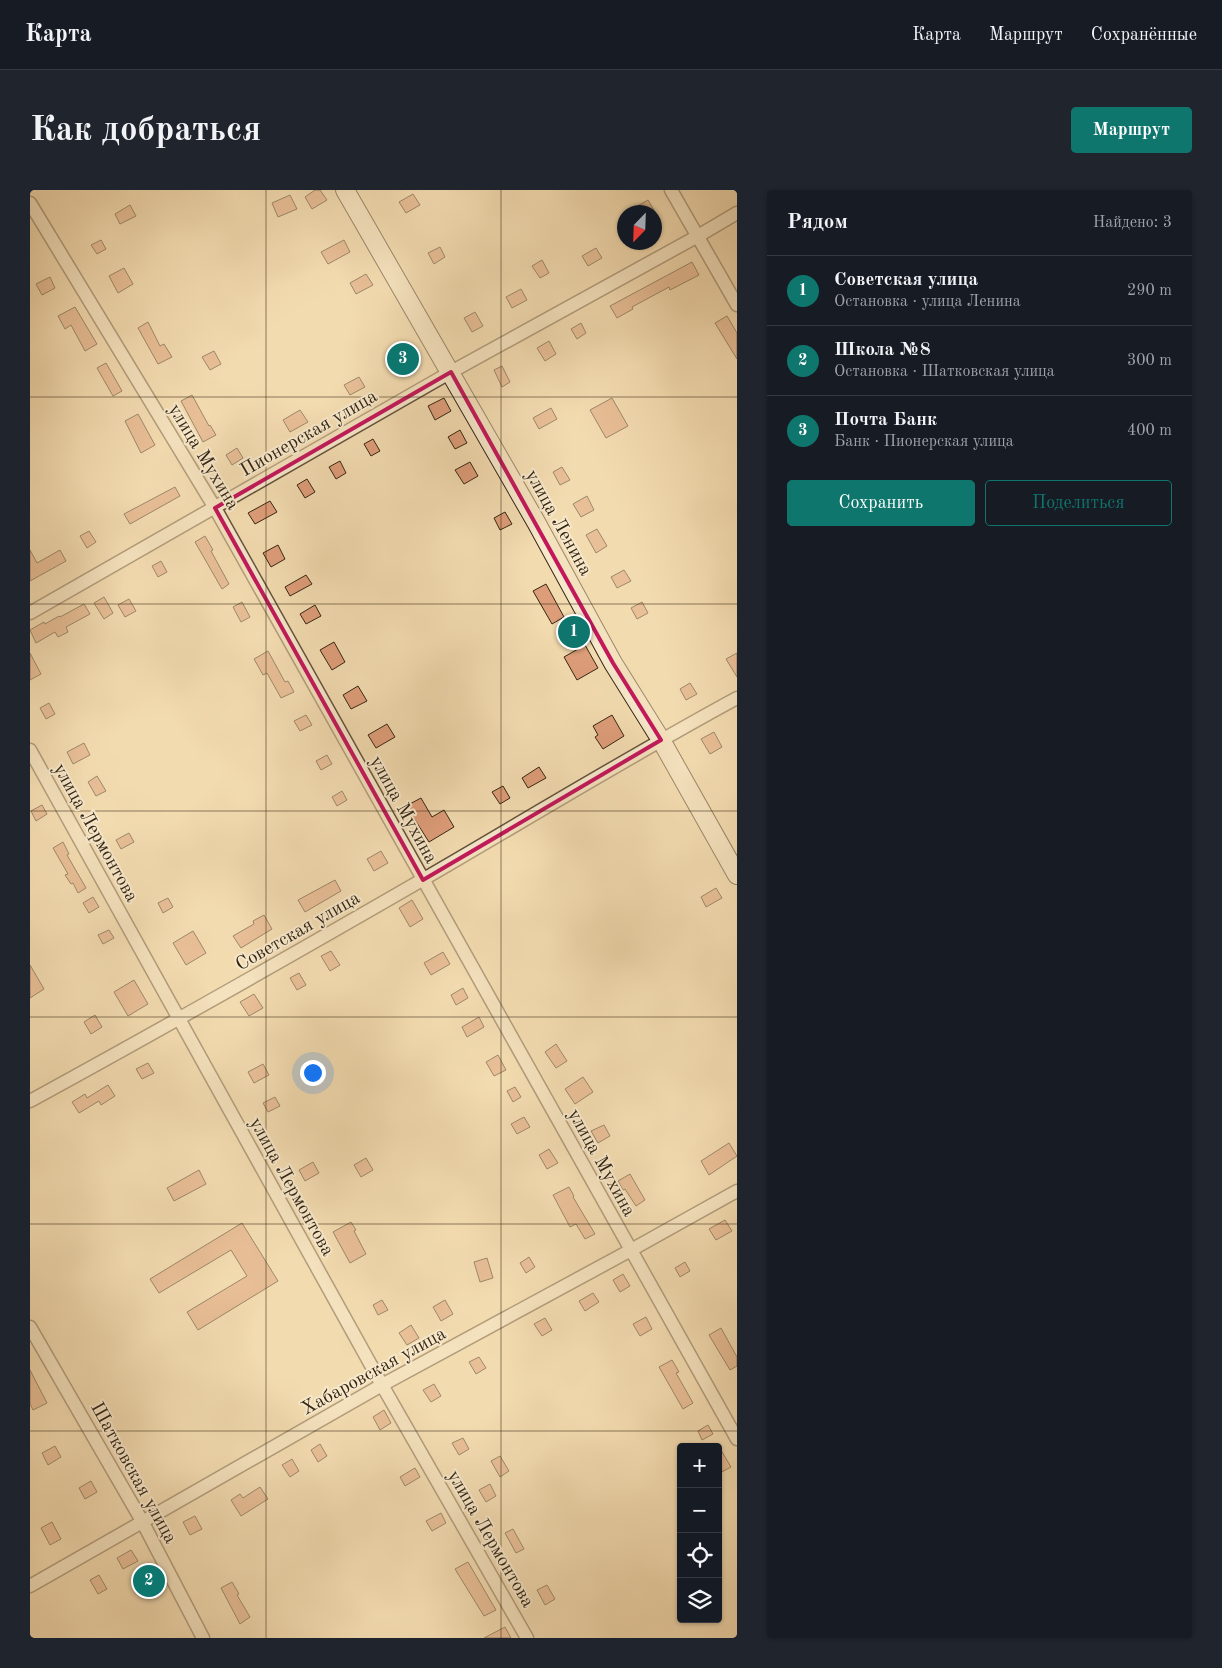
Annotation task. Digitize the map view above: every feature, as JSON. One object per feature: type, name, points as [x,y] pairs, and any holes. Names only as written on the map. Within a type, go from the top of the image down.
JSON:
[{"type":"main road","name":"улица Ленина","points":[[345,190],[536,522],[613,663],[660,740],[737,875]]},
{"type":"street","points":[[672,190],[737,305]]},
{"type":"street","name":"улица Мухина","points":[[30,203],[215,508],[737,1439]]},
{"type":"street","name":"Пионерская улица","points":[[30,613],[451,372],[737,214]]},
{"type":"street","name":"Советская улица","points":[[30,1101],[179,1020],[423,880],[660,740],[737,698]]},
{"type":"street","name":"улица Лермонтова","points":[[30,750],[382,1385],[527,1638]]},
{"type":"street","name":"Хабаровская улица","points":[[30,1586],[142,1520],[382,1385],[737,1191]]},
{"type":"street","name":"Шатковская улица","points":[[30,1327],[142,1520],[204,1638]]},
{"type":"highlighted area","points":[[451,372],[613,663],[661,740],[423,880],[215,508]]},
{"type":"building","points":[[315,190],[320,190],[327,200],[312,209],[305,197]]},
{"type":"building","points":[[413,194],[420,205],[406,213],[399,202]]},
{"type":"building","points":[[290,195],[297,209],[278,217],[272,203]]},
{"type":"building","points":[[648,200],[651,205],[639,205]]},
{"type":"building","points":[[130,205],[136,216],[120,224],[115,214]]},
{"type":"building","points":[[101,240],[106,249],[97,254],[91,245]]},
{"type":"building","points":[[344,240],[350,252],[328,264],[321,252]]},
{"type":"building","points":[[440,247],[445,257],[434,264],[428,253]]},
{"type":"building","points":[[596,248],[602,258],[588,266],[582,256]]},
{"type":"building","points":[[542,260],[549,273],[540,278],[532,266]]},
{"type":"building","points":[[692,262],[699,275],[670,290],[669,287],[632,307],[633,309],[617,318],[610,306]]},
{"type":"building","points":[[124,268],[133,284],[118,293],[109,276]]},
{"type":"building","points":[[366,274],[373,285],[356,294],[350,283]]},
{"type":"building","points":[[50,277],[55,288],[42,295],[36,284]]},
{"type":"building","points":[[521,289],[527,300],[512,308],[506,297]]},
{"type":"building","points":[[75,307],[97,344],[85,351],[71,325],[65,329],[58,316]]},
{"type":"building","points":[[475,312],[483,326],[472,332],[464,318]]},
{"type":"building","points":[[727,316],[737,333],[737,359],[715,323]]},
{"type":"building","points":[[148,322],[160,346],[164,344],[172,357],[158,364],[138,328]]},
{"type":"building","points":[[581,323],[586,333],[577,339],[571,329]]},
{"type":"building","points":[[549,341],[556,354],[545,361],[537,348]]},
{"type":"building","points":[[412,346],[419,359],[393,373],[386,360]]},
{"type":"building","points":[[214,351],[221,364],[210,370],[202,357]]},
{"type":"building","points":[[106,363],[122,391],[113,396],[97,368]]},
{"type":"building","points":[[502,366],[510,382],[502,387],[494,370]]},
{"type":"building","points":[[359,377],[365,387],[350,395],[344,385]]},
{"type":"building","points":[[192,395],[216,435],[203,442],[181,401]]},
{"type":"building","points":[[444,398],[451,411],[435,420],[428,406]]},
{"type":"building","points":[[612,398],[628,426],[606,438],[590,410]]},
{"type":"building","points":[[551,408],[557,419],[539,429],[533,418]]},
{"type":"building","points":[[300,410],[308,422],[290,432],[283,420]]},
{"type":"building","points":[[138,414],[155,445],[141,453],[125,421]]},
{"type":"building","points":[[460,430],[467,443],[455,449],[448,437]]},
{"type":"building","points":[[373,439],[380,451],[371,456],[364,444]]},
{"type":"building","points":[[237,448],[243,458],[232,465],[226,455]]},
{"type":"building","points":[[340,461],[346,473],[336,479],[329,467]]},
{"type":"building","points":[[470,462],[478,476],[464,484],[455,470]]},
{"type":"building","points":[[562,467],[570,480],[560,485],[553,472]]},
{"type":"building","points":[[307,479],[315,492],[305,498],[297,485]]},
{"type":"building","points":[[175,487],[180,496],[130,524],[124,514]]},
{"type":"building","points":[[587,496],[594,510],[581,517],[573,504]]},
{"type":"building","points":[[270,501],[277,512],[255,524],[248,513]]},
{"type":"building","points":[[505,512],[512,524],[500,530],[494,518]]},
{"type":"building","points":[[597,529],[607,546],[596,553],[586,535]]},
{"type":"building","points":[[89,531],[96,542],[87,548],[80,536]]},
{"type":"building","points":[[205,536],[229,584],[222,589],[195,542]]},
{"type":"building","points":[[278,545],[285,559],[271,567],[263,553]]},
{"type":"building","points":[[30,550],[37,563],[60,550],[66,561],[30,581]]},
{"type":"building","points":[[161,561],[167,572],[158,577],[152,566]]},
{"type":"building","points":[[624,570],[631,581],[617,588],[611,577]]},
{"type":"building","points":[[306,575],[312,584],[290,596],[285,587]]},
{"type":"building","points":[[546,584],[564,617],[552,624],[533,591]]},
{"type":"building","points":[[104,597],[113,613],[104,619],[94,603]]},
{"type":"building","points":[[129,599],[136,611],[125,617],[118,605]]},
{"type":"building","points":[[242,602],[250,617],[241,622],[233,607]]},
{"type":"building","points":[[642,602],[648,613],[637,619],[631,608]]},
{"type":"building","points":[[84,604],[90,614],[66,627],[68,632],[58,637],[55,632],[36,643],[30,630]]},
{"type":"building","points":[[315,605],[321,616],[306,624],[300,614]]},
{"type":"building","points":[[334,642],[345,662],[332,670],[320,650]]},
{"type":"building","points":[[585,645],[598,668],[577,680],[564,657]]},
{"type":"building","points":[[268,651],[285,682],[288,681],[294,692],[281,698],[267,673],[263,675],[254,659]]},
{"type":"building","points":[[30,653],[41,674],[30,680]]},
{"type":"building","points":[[737,653],[737,677],[726,659]]},
{"type":"building","points":[[690,683],[697,694],[686,700],[680,689]]},
{"type":"building","points":[[358,686],[367,701],[351,709],[343,695]]},
{"type":"building","points":[[49,703],[55,714],[46,719],[40,708]]},
{"type":"building","points":[[306,715],[312,725],[300,731],[294,721]]},
{"type":"building","points":[[612,715],[624,736],[603,749],[595,737],[598,735],[593,726]]},
{"type":"building","points":[[387,724],[395,737],[376,748],[368,735]]},
{"type":"building","points":[[714,732],[722,747],[710,754],[701,739]]},
{"type":"building","points":[[84,743],[90,755],[73,764],[67,752]]},
{"type":"building","points":[[327,755],[332,764],[321,770],[316,761]]},
{"type":"building","points":[[539,767],[546,778],[528,788],[522,778]]},
{"type":"building","points":[[97,776],[106,791],[96,796],[88,782]]},
{"type":"building","points":[[503,786],[510,798],[500,804],[492,792]]},
{"type":"building","points":[[342,791],[347,800],[337,806],[332,797]]},
{"type":"building","points":[[421,798],[432,817],[444,810],[454,827],[429,842],[406,806]]},
{"type":"building","points":[[42,805],[47,814],[36,821],[31,811]]},
{"type":"building","points":[[129,833],[134,842],[121,849],[116,840]]},
{"type":"building","points":[[63,842],[69,854],[67,855],[86,888],[78,893],[73,883],[71,884],[65,875],[68,874],[53,848]]},
{"type":"building","points":[[381,851],[388,863],[374,871],[367,859]]},
{"type":"building","points":[[335,880],[341,891],[305,912],[298,900]]},
{"type":"building","points":[[716,888],[722,898],[706,907],[701,897]]},
{"type":"building","points":[[93,897],[99,907],[89,913],[83,903]]},
{"type":"building","points":[[168,898],[173,907],[163,913],[158,903]]},
{"type":"building","points":[[412,900],[423,919],[410,927],[399,908]]},
{"type":"building","points":[[264,915],[272,929],[241,948],[233,936],[254,924],[253,921]]},
{"type":"building","points":[[109,930],[114,938],[103,944],[98,935]]},
{"type":"building","points":[[193,931],[206,953],[186,965],[173,943]]},
{"type":"building","points":[[331,951],[340,965],[330,971],[321,956]]},
{"type":"building","points":[[443,952],[450,964],[431,975],[424,963]]},
{"type":"building","points":[[30,965],[44,989],[30,998]]},
{"type":"building","points":[[299,973],[306,985],[297,990],[290,978]]},
{"type":"building","points":[[134,980],[148,1004],[128,1016],[114,992]]},
{"type":"building","points":[[463,988],[468,998],[456,1005],[451,995]]},
{"type":"building","points":[[254,994],[263,1008],[249,1016],[240,1002]]},
{"type":"building","points":[[95,1015],[102,1027],[91,1034],[84,1022]]},
{"type":"building","points":[[479,1017],[484,1027],[467,1037],[462,1027]]},
{"type":"building","points":[[556,1044],[567,1061],[556,1068],[545,1052]]},
{"type":"building","points":[[498,1055],[506,1070],[494,1076],[486,1062]]},
{"type":"building","points":[[148,1063],[154,1073],[142,1079],[136,1069]]},
{"type":"building","points":[[263,1064],[269,1075],[254,1083],[248,1072]]},
{"type":"building","points":[[583,1077],[593,1092],[575,1104],[565,1089]]},
{"type":"building","points":[[108,1085],[115,1096],[101,1105],[99,1101],[79,1113],[72,1102],[85,1094],[87,1098]]},
{"type":"building","points":[[515,1087],[521,1097],[513,1102],[507,1091]]},
{"type":"building","points":[[275,1097],[280,1106],[268,1112],[263,1103]]},
{"type":"building","points":[[524,1117],[530,1127],[517,1134],[511,1124]]},
{"type":"building","points":[[604,1125],[610,1136],[598,1143],[591,1131]]},
{"type":"building","points":[[729,1143],[737,1156],[709,1175],[701,1161]]},
{"type":"building","points":[[549,1149],[558,1163],[547,1169],[539,1155]]},
{"type":"building","points":[[366,1158],[373,1170],[361,1177],[354,1165]]},
{"type":"building","points":[[313,1162],[319,1173],[305,1181],[299,1170]]},
{"type":"building","points":[[199,1170],[206,1184],[174,1201],[167,1188]]},
{"type":"building","points":[[630,1174],[645,1200],[636,1206],[618,1181]]},
{"type":"building","points":[[569,1187],[595,1234],[585,1239],[576,1224],[570,1227],[553,1195]]},
{"type":"building","points":[[725,1220],[732,1231],[716,1240],[709,1229]]},
{"type":"building","points":[[351,1222],[366,1254],[350,1263],[333,1232]]},
{"type":"building","points":[[242,1223],[278,1281],[198,1330],[187,1312],[247,1276],[231,1250],[159,1293],[150,1279]]},
{"type":"building","points":[[529,1257],[535,1267],[526,1273],[520,1263]]},
{"type":"building","points":[[487,1258],[493,1278],[480,1282],[474,1262]]},
{"type":"building","points":[[685,1262],[690,1271],[680,1277],[675,1268]]},
{"type":"building","points":[[623,1274],[630,1286],[620,1292],[613,1280]]},
{"type":"building","points":[[593,1293],[599,1302],[585,1311],[579,1301]]},
{"type":"building","points":[[382,1300],[388,1310],[378,1315],[373,1305]]},
{"type":"building","points":[[445,1300],[453,1314],[441,1321],[433,1307]]},
{"type":"building","points":[[646,1317],[652,1329],[640,1336],[633,1324]]},
{"type":"building","points":[[545,1318],[552,1330],[542,1336],[534,1324]]},
{"type":"building","points":[[411,1325],[419,1338],[407,1345],[399,1333]]},
{"type":"building","points":[[721,1328],[737,1357],[737,1366],[730,1370],[709,1335]]},
{"type":"building","points":[[479,1357],[486,1368],[476,1374],[469,1362]]},
{"type":"building","points":[[672,1360],[679,1372],[676,1373],[693,1403],[683,1409],[659,1367]]},
{"type":"building","points":[[30,1370],[47,1403],[33,1410],[30,1404]]},
{"type":"building","points":[[434,1384],[441,1396],[431,1402],[423,1390]]},
{"type":"building","points":[[384,1410],[391,1423],[380,1430],[373,1417]]},
{"type":"building","points":[[708,1425],[713,1434],[702,1440],[698,1431]]},
{"type":"building","points":[[463,1438],[469,1449],[459,1455],[452,1443]]},
{"type":"building","points":[[320,1444],[327,1456],[318,1462],[311,1450]]},
{"type":"building","points":[[55,1446],[61,1457],[48,1465],[42,1453]]},
{"type":"building","points":[[722,1452],[731,1467],[722,1472]]},
{"type":"building","points":[[500,1456],[509,1471],[500,1477],[491,1461]]},
{"type":"building","points":[[292,1459],[299,1471],[290,1477],[282,1465]]},
{"type":"building","points":[[415,1468],[420,1477],[405,1486],[400,1477]]},
{"type":"building","points":[[91,1481],[97,1492],[85,1499],[79,1488]]},
{"type":"building","points":[[490,1484],[496,1496],[486,1502],[479,1490]]},
{"type":"building","points":[[260,1487],[268,1499],[241,1516],[231,1500],[240,1494],[243,1498]]},
{"type":"building","points":[[441,1513],[446,1523],[432,1531],[426,1521]]},
{"type":"building","points":[[195,1516],[202,1529],[190,1535],[183,1522]]},
{"type":"building","points":[[52,1522],[61,1539],[50,1545],[41,1528]]},
{"type":"building","points":[[513,1529],[524,1549],[516,1553],[505,1533]]},
{"type":"building","points":[[131,1550],[138,1561],[123,1569],[117,1558]]},
{"type":"building","points":[[468,1562],[496,1610],[484,1616],[455,1569]]},
{"type":"building","points":[[99,1575],[107,1589],[98,1594],[90,1580]]},
{"type":"building","points":[[232,1582],[250,1617],[240,1624],[221,1588]]},
{"type":"building","points":[[547,1585],[555,1599],[545,1605],[537,1590]]},
{"type":"building","points":[[505,1627],[511,1638],[484,1638]]},
{"type":"place","name":"Почта Банк","points":[[403,359]]},
{"type":"place","name":"Советская улица","points":[[574,632]]},
{"type":"place","name":"Школа №8","points":[[149,1581]]}]
